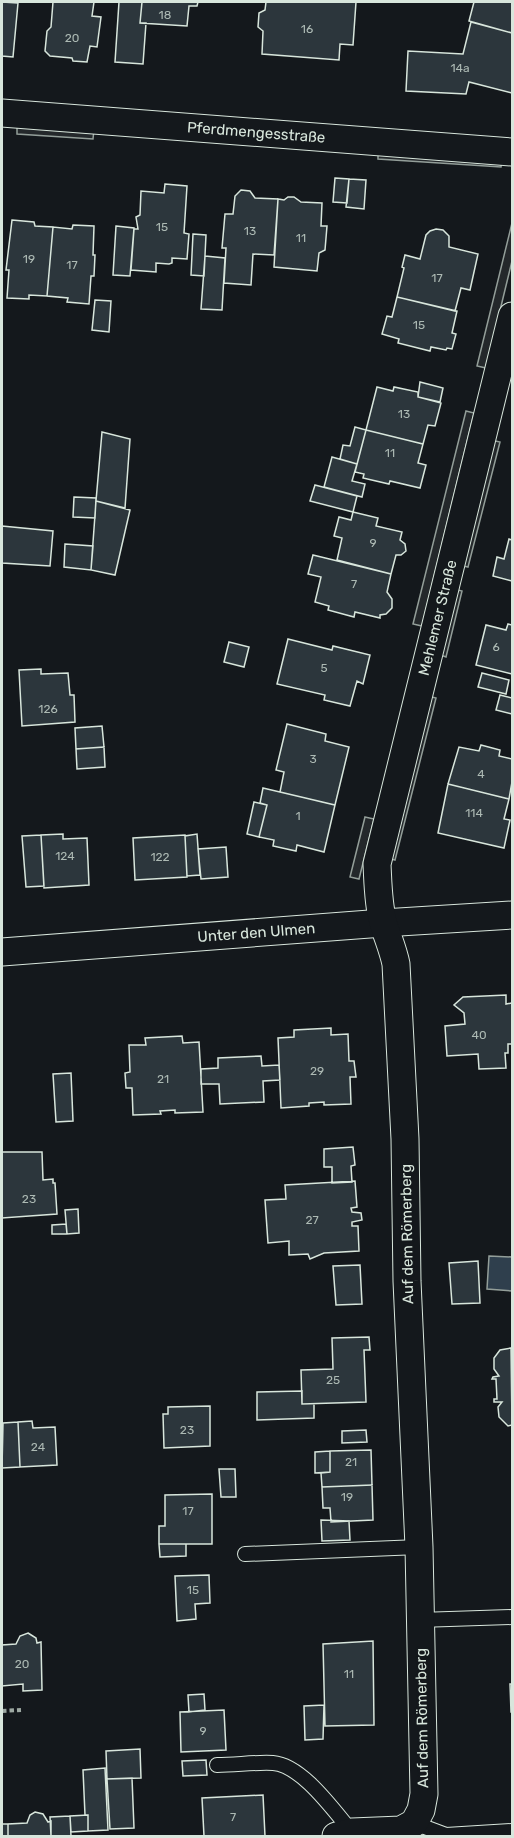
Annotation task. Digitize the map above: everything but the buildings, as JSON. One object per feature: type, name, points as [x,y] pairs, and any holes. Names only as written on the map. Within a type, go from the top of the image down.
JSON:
[{"type":"street","name":"Pferdmengesstraße","points":[[2,113],[513,152]]},
{"type":"street","name":"Mehlemer Straße","points":[[383,923],[378,897],[376,864],[513,316]]},
{"type":"street","name":"Unter den Ulmen","points":[[2,952],[513,915]]},
{"type":"street","name":"Auf dem Römerberg","points":[[383,923],[393,946],[396,964],[405,1139],[408,1281],[419,1546],[424,1794],[421,1810],[414,1823]]},
{"type":"street","points":[[344,1834],[401,1830],[414,1823]]},
{"type":"lane","points":[[245,1554],[419,1546]]},
{"type":"lane","points":[[419,1620],[513,1617]]},
{"type":"lane","points":[[217,1765],[274,1763],[286,1766],[302,1777],[344,1834]]},
{"type":"lane","points":[[414,1823],[446,1834],[513,1831]]},
{"type":"path","points":[[2,1711],[21,1710]]},
{"type":"shaded area","points":[[17,124],[94,129],[93,139],[17,134]]},
{"type":"shaded area","points":[[378,151],[502,159],[501,167],[378,159]]},
{"type":"shaded area","points":[[512,223],[512,261],[486,368],[477,366]]},
{"type":"shaded area","points":[[466,411],[474,413],[422,626],[413,624]]},
{"type":"shaded area","points":[[491,440],[500,442],[468,567],[459,565]]},
{"type":"shaded area","points":[[454,589],[462,591],[446,657],[438,654]]},
{"type":"shaded area","points":[[428,696],[436,698],[395,860],[387,858]]},
{"type":"shaded area","points":[[365,817],[374,819],[359,879],[350,877]]},
{"type":"water","points":[[489,1256],[512,1257],[512,1291],[487,1289]]}]
